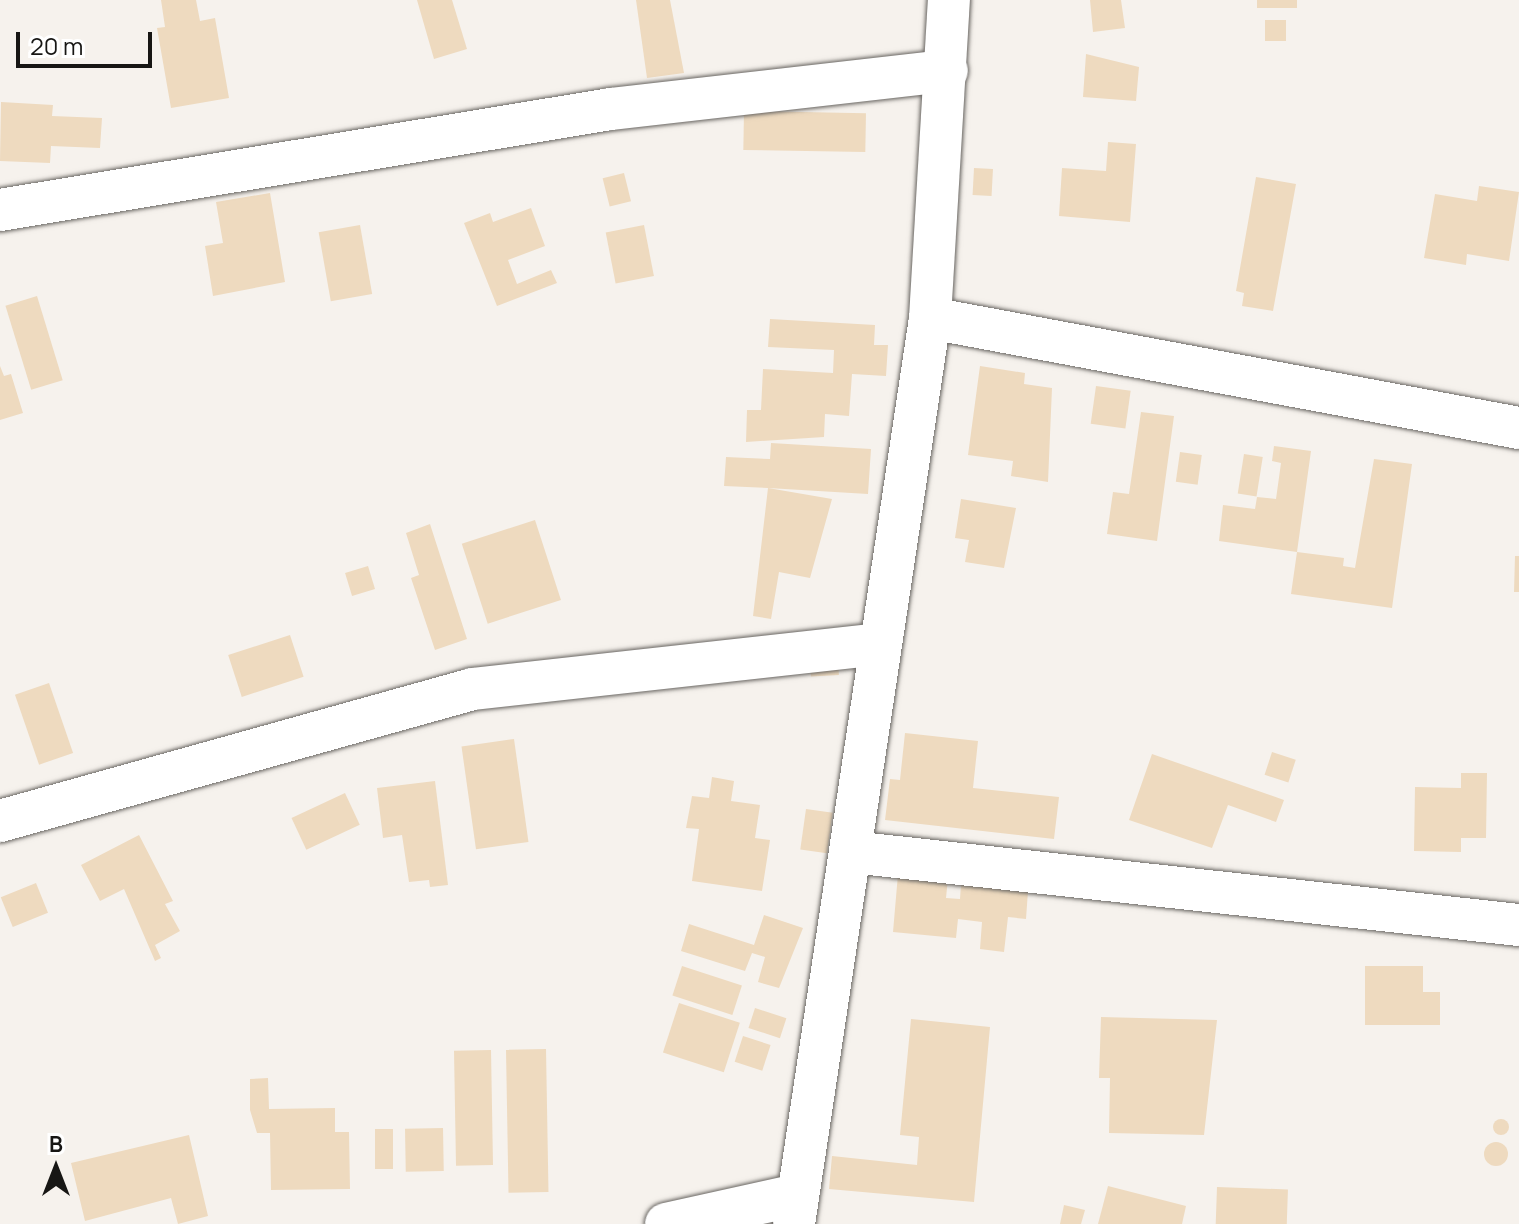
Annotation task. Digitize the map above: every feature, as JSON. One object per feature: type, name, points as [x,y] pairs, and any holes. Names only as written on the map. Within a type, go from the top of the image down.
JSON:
[{"type":"street","points":[[666,1224],[796,1210],[930,318],[949,0]]},
{"type":"street","points":[[0,210],[611,109],[947,71]]},
{"type":"street","points":[[930,318],[1519,428]]},
{"type":"street","points":[[0,821],[472,689],[879,644]]},
{"type":"street","points":[[851,852],[1519,925]]},
{"type":"building","points":[[161,0],[196,0],[200,21],[215,18],[229,98],[171,108],[157,28],[165,27]]},
{"type":"building","points":[[417,0],[452,0],[467,49],[434,59]]},
{"type":"building","points":[[636,0],[670,0],[684,73],[647,78]]},
{"type":"building","points":[[1090,0],[1121,0],[1125,28],[1093,32]]},
{"type":"building","points":[[1257,0],[1297,0],[1297,8],[1257,8]]},
{"type":"building","points":[[1265,20],[1286,20],[1286,41],[1265,41]]},
{"type":"building","points":[[1086,54],[1139,67],[1136,101],[1083,97]]},
{"type":"building","points":[[1,102],[53,105],[52,116],[102,118],[100,148],[51,146],[50,163],[0,161]]},
{"type":"building","points":[[744,111],[866,113],[865,152],[743,150]]},
{"type":"building","points":[[1108,142],[1136,144],[1130,222],[1059,216],[1062,168],[1106,171]]},
{"type":"building","points":[[974,168],[993,169],[992,196],[973,195]]},
{"type":"building","points":[[624,173],[631,201],[610,206],[603,178]]},
{"type":"building","points":[[1256,177],[1296,184],[1273,311],[1242,306],[1244,293],[1236,291]]},
{"type":"building","points":[[1479,186],[1519,192],[1509,261],[1467,254],[1466,265],[1424,258],[1435,194],[1477,201]]},
{"type":"building","points":[[270,193],[285,282],[213,296],[205,246],[223,243],[216,202]]},
{"type":"building","points":[[531,208],[545,246],[508,260],[517,284],[551,270],[557,283],[497,306],[464,223],[490,213],[493,222]]},
{"type":"building","points":[[360,225],[372,294],[331,301],[319,232]]},
{"type":"building","points":[[644,225],[654,276],[616,283],[606,232]]},
{"type":"building","points":[[37,296],[63,380],[31,390],[5,306]]},
{"type":"building","points":[[770,319],[875,325],[874,345],[888,345],[886,376],[852,374],[849,416],[825,414],[824,437],[746,442],[747,410],[761,410],[763,369],[833,373],[834,350],[768,347]]},
{"type":"building","points":[[0,366],[4,376],[11,374],[23,413],[0,420]]},
{"type":"building","points":[[980,366],[1025,373],[1024,384],[1052,388],[1048,482],[1011,476],[1013,461],[968,455]]},
{"type":"building","points":[[1096,386],[1131,391],[1125,429],[1091,424]]},
{"type":"building","points":[[1141,412],[1174,416],[1157,541],[1107,534],[1113,492],[1129,494]]},
{"type":"building","points":[[771,443],[871,449],[868,494],[724,486],[726,457],[770,459]]},
{"type":"building","points":[[1274,446],[1311,451],[1297,552],[1219,541],[1223,505],[1255,509],[1257,497],[1276,499],[1281,463],[1272,461]]},
{"type":"building","points":[[1180,452],[1202,455],[1198,485],[1176,482]]},
{"type":"building","points":[[1244,454],[1263,457],[1257,496],[1238,494]]},
{"type":"building","points":[[1374,459],[1412,464],[1392,608],[1291,594],[1297,552],[1344,558],[1343,566],[1355,568]]},
{"type":"building","points":[[768,488],[832,499],[810,578],[779,572],[771,619],[753,616]]},
{"type":"building","points":[[961,499],[1016,508],[1004,568],[965,562],[969,540],[955,538]]},
{"type":"building","points":[[535,520],[561,600],[488,624],[462,544]]},
{"type":"building","points":[[430,524],[467,639],[435,650],[411,578],[419,575],[406,533]]},
{"type":"building","points":[[1515,556],[1519,556],[1519,592],[1514,592]]},
{"type":"building","points":[[368,566],[375,589],[352,596],[345,573]]},
{"type":"building","points":[[290,635],[304,677],[242,697],[228,655]]},
{"type":"building","points":[[838,658],[839,675],[811,676],[810,659]]},
{"type":"building","points":[[49,683],[73,753],[39,765],[15,695]]},
{"type":"building","points":[[905,733],[978,741],[973,788],[1059,797],[1054,839],[885,820],[890,779],[900,780]]},
{"type":"building","points":[[514,739],[528,842],[476,849],[462,746]]},
{"type":"building","points":[[1272,752],[1296,760],[1288,783],[1265,775]]},
{"type":"building","points":[[1152,754],[1284,800],[1276,822],[1228,805],[1212,848],[1129,820]]},
{"type":"building","points":[[1461,773],[1487,773],[1486,838],[1461,838],[1461,852],[1414,851],[1415,787],[1461,788]]},
{"type":"building","points":[[712,777],[734,781],[731,801],[760,805],[755,838],[770,840],[762,891],[692,881],[699,829],[686,828],[692,796],[709,798]]},
{"type":"building","points":[[435,781],[448,885],[430,887],[429,880],[409,882],[402,835],[383,838],[377,788]]},
{"type":"building","points":[[345,793],[360,825],[306,850],[292,818]]},
{"type":"building","points":[[806,809],[833,813],[827,853],[800,850]]},
{"type":"building","points":[[139,835],[173,901],[165,904],[180,931],[155,945],[161,958],[155,961],[124,889],[100,901],[81,865]]},
{"type":"building","points":[[898,874],[948,878],[946,898],[960,899],[961,884],[1028,891],[1026,919],[1008,917],[1004,952],[980,949],[982,922],[958,919],[956,938],[893,932]]},
{"type":"building","points":[[36,883],[48,913],[13,927],[1,897]]},
{"type":"building","points":[[764,915],[803,928],[779,988],[758,982],[765,957],[752,953],[745,971],[681,951],[689,924],[754,945]]},
{"type":"building","points":[[682,966],[742,985],[732,1015],[672,995]]},
{"type":"building","points":[[1365,966],[1423,966],[1423,992],[1440,992],[1440,1025],[1365,1025]]},
{"type":"building","points":[[679,1003],[740,1023],[724,1072],[663,1052]]},
{"type":"building","points":[[755,1008],[786,1018],[780,1038],[749,1028]]},
{"type":"building","points":[[1101,1017],[1217,1020],[1204,1135],[1109,1133],[1110,1078],[1099,1078]]},
{"type":"building","points":[[911,1019],[990,1027],[974,1202],[829,1189],[832,1156],[917,1165],[919,1137],[900,1135]]},
{"type":"building","points":[[743,1036],[771,1045],[762,1071],[735,1062]]},
{"type":"building","points":[[546,1049],[548,1192],[509,1193],[506,1050]]},
{"type":"building","points":[[491,1050],[493,1165],[456,1166],[454,1051]]},
{"type":"building","points":[[268,1078],[269,1109],[335,1108],[335,1132],[349,1132],[350,1189],[271,1190],[270,1133],[257,1133],[250,1110],[250,1079]]},
{"type":"building","points":[[1501,1119],[1507,1121],[1507,1133],[1501,1135],[1495,1133],[1493,1127],[1495,1121]]},
{"type":"building","points":[[443,1128],[444,1171],[406,1172],[405,1129]]},
{"type":"building","points":[[375,1129],[393,1129],[393,1169],[375,1169]]},
{"type":"building","points":[[189,1135],[208,1216],[178,1224],[171,1198],[85,1221],[71,1163]]},
{"type":"building","points":[[1496,1142],[1504,1146],[1508,1154],[1504,1162],[1496,1166],[1488,1162],[1484,1154],[1488,1146]]},
{"type":"building","points":[[1108,1186],[1186,1206],[1182,1224],[1098,1224]]},
{"type":"building","points":[[1217,1187],[1288,1189],[1287,1224],[1216,1224]]},
{"type":"building","points":[[1064,1205],[1085,1210],[1081,1224],[1060,1224]]}]
